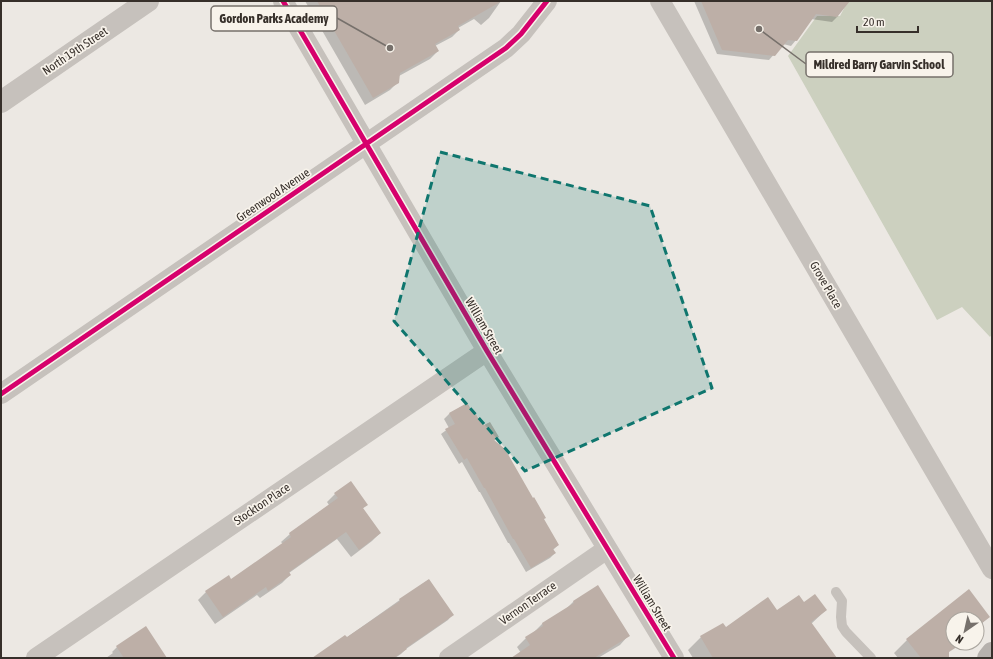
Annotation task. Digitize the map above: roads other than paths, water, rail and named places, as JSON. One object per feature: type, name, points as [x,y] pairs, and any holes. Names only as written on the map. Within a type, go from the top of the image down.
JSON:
[{"type":"main road","points":[[988,658],[992,653]]},
{"type":"street","name":"North 19th Street","points":[[1,102],[148,1]]},
{"type":"street","name":"William Street","points":[[283,1],[487,351],[674,658]]},
{"type":"street","name":"Greenwood Avenue","points":[[1,394],[506,48],[521,34],[547,1]]},
{"type":"street","name":"Grove Place","points":[[660,1],[992,569]]},
{"type":"street","name":"Stockton Place","points":[[36,658],[487,351]]},
{"type":"street","name":"Vernon Terrace","points":[[449,658],[607,549]]},
{"type":"lane","points":[[836,592],[842,601],[842,626],[871,658]]},
{"type":"place","name":"Mildred Barry Garvin School","points":[[759,29]]},
{"type":"place","name":"Gordon Parks Academy","points":[[390,48]]}]
